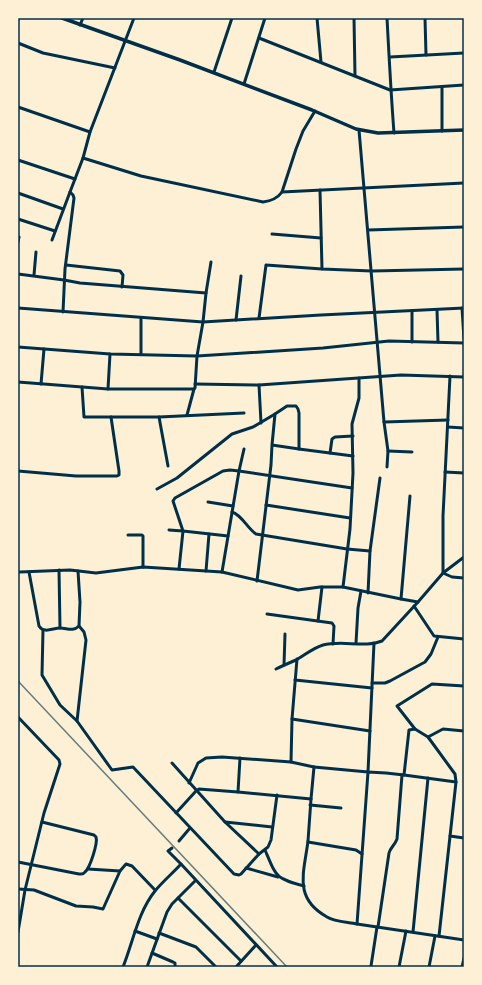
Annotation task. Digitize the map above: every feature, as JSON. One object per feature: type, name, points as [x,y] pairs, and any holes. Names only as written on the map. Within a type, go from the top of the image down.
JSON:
[{"type":"street","points":[[62,18],[214,72],[315,111],[359,130],[378,133],[464,130]]},
{"type":"street","points":[[80,25],[83,18]]},
{"type":"street","points":[[52,240],[83,158],[90,132],[134,18]]},
{"type":"street","points":[[214,72],[232,18]]},
{"type":"street","points":[[244,84],[265,18]]},
{"type":"street","points":[[318,18],[321,62]]},
{"type":"street","points":[[354,18],[355,76]]},
{"type":"street","points":[[387,18],[390,57],[390,90],[394,133]]},
{"type":"street","points":[[425,18],[426,55]]},
{"type":"street","points":[[259,38],[390,90],[464,85]]},
{"type":"street","points":[[18,43],[43,53],[115,68]]},
{"type":"street","points":[[390,57],[464,53]]},
{"type":"street","points":[[442,87],[442,131]]},
{"type":"street","points":[[18,107],[90,132]]},
{"type":"street","points":[[83,158],[141,176],[262,202],[274,199],[282,192],[303,131],[315,111]]},
{"type":"street","points":[[359,130],[384,422],[388,451],[387,467]]},
{"type":"street","points":[[18,160],[75,180]]},
{"type":"street","points":[[282,192],[464,183]]},
{"type":"street","points":[[320,190],[322,269]]},
{"type":"street","points":[[63,312],[64,280],[74,198],[70,192]]},
{"type":"street","points":[[18,193],[63,209]]},
{"type":"street","points":[[18,219],[55,231]]},
{"type":"street","points":[[368,230],[464,227]]},
{"type":"street","points":[[272,234],[321,238]]},
{"type":"street","points":[[18,237],[18,242]]},
{"type":"street","points":[[34,276],[36,252]]},
{"type":"street","points":[[187,415],[195,384],[197,356],[211,262]]},
{"type":"street","points":[[66,265],[120,271],[123,275],[122,287]]},
{"type":"street","points":[[260,318],[266,265],[372,271],[464,269]]},
{"type":"street","points":[[18,274],[80,283],[206,293]]},
{"type":"street","points":[[236,320],[241,276]]},
{"type":"street","points":[[18,308],[203,322],[463,308],[464,339]]},
{"type":"street","points":[[437,310],[438,342]]},
{"type":"street","points":[[412,311],[412,342]]},
{"type":"street","points":[[141,318],[141,354]]},
{"type":"street","points":[[18,347],[110,354],[197,356],[322,348],[378,342],[464,343]]},
{"type":"street","points":[[41,384],[44,349]]},
{"type":"street","points":[[108,389],[110,354]]},
{"type":"street","points":[[195,384],[259,385],[400,375],[464,377]]},
{"type":"street","points":[[443,573],[445,472],[450,376]]},
{"type":"street","points":[[343,587],[352,488],[352,424],[359,398],[359,378]]},
{"type":"street","points":[[18,383],[108,389],[194,390]]},
{"type":"street","points":[[259,385],[260,423]]},
{"type":"street","points":[[82,387],[84,417],[159,417],[244,413]]},
{"type":"street","points":[[157,489],[177,478],[232,434],[260,423],[287,406],[296,406],[298,409],[299,449]]},
{"type":"street","points":[[257,581],[270,476],[275,414]]},
{"type":"street","points":[[18,470],[76,476],[117,476],[119,471],[112,417]]},
{"type":"street","points":[[159,417],[168,466]]},
{"type":"street","points":[[384,422],[448,420]]},
{"type":"street","points":[[448,427],[464,428]]},
{"type":"street","points":[[330,453],[332,439],[335,437],[352,436]]},
{"type":"street","points":[[272,445],[353,456]]},
{"type":"street","points":[[222,572],[244,449]]},
{"type":"street","points":[[388,451],[412,452]]},
{"type":"street","points":[[179,569],[183,531],[174,501],[175,498],[223,471],[240,471],[352,488]]},
{"type":"street","points":[[445,472],[464,474]]},
{"type":"street","points":[[368,593],[370,551],[380,478]]},
{"type":"street","points":[[401,599],[410,496]]},
{"type":"street","points":[[208,502],[233,506]]},
{"type":"street","points":[[266,505],[350,518]]},
{"type":"street","points":[[232,512],[239,515],[253,532],[262,536],[370,551]]},
{"type":"street","points":[[169,530],[228,536]]},
{"type":"street","points":[[206,571],[209,534]]},
{"type":"street","points":[[128,535],[143,536],[143,567]]},
{"type":"street","points":[[276,669],[324,645],[374,643],[382,640],[443,573],[464,557]]},
{"type":"street","points":[[20,572],[59,570],[96,573],[143,567],[222,572],[298,590],[322,587],[343,587],[418,602]]},
{"type":"street","points":[[59,570],[60,628]]},
{"type":"street","points":[[77,721],[86,640],[84,632],[79,626],[80,602],[78,571]]},
{"type":"street","points":[[29,572],[39,626],[43,630],[42,675],[60,705],[77,721],[112,770],[133,767],[234,874],[239,875],[259,854],[268,847],[271,840],[277,795]]},
{"type":"street","points":[[443,573],[452,577],[464,578]]},
{"type":"street","points":[[318,621],[322,587]]},
{"type":"street","points":[[356,643],[358,608],[361,591]]},
{"type":"street","points":[[414,606],[432,634],[438,637],[464,639]]},
{"type":"street","points":[[268,614],[330,622],[334,624],[332,644]]},
{"type":"street","points":[[43,630],[60,628],[72,629],[79,626]]},
{"type":"street","points":[[284,665],[285,634]]},
{"type":"street","points":[[372,683],[385,683],[425,662],[431,654],[438,637]]},
{"type":"street","points":[[356,924],[368,772],[374,643]]},
{"type":"street","points":[[291,762],[292,719],[297,659]]},
{"type":"street","points":[[295,680],[372,688]]},
{"type":"street","points":[[429,967],[437,936],[456,782],[455,774],[428,736],[414,729],[396,706],[432,684],[464,686]]},
{"type":"street","points":[[18,717],[59,760],[60,764],[42,822],[31,865],[18,932]]},
{"type":"street","points":[[292,719],[370,731]]},
{"type":"street","points":[[371,966],[388,853],[396,844],[409,730],[414,729]]},
{"type":"street","points":[[428,736],[443,729],[464,731]]},
{"type":"street","points":[[190,783],[198,763],[206,758],[214,756],[291,762],[314,767],[386,773],[456,782]]},
{"type":"street","points":[[238,792],[240,758]]},
{"type":"street","points":[[172,763],[225,822],[259,854]]},
{"type":"street","points":[[314,767],[308,842],[304,865],[304,886],[307,900],[315,909],[328,918],[356,924],[464,940]]},
{"type":"street","points":[[413,932],[428,778]]},
{"type":"street","points":[[176,813],[199,789],[311,799]]},
{"type":"street","points":[[310,804],[341,808]]},
{"type":"street","points":[[18,862],[79,874],[82,874],[88,869],[97,844],[96,837],[94,835],[42,822]]},
{"type":"street","points":[[225,822],[272,827]]},
{"type":"street","points":[[178,841],[190,828]]},
{"type":"street","points":[[450,836],[464,838]]},
{"type":"street","points":[[308,842],[356,850],[362,854]]},
{"type":"street","points":[[172,848],[168,851],[277,967]]},
{"type":"street","points":[[265,850],[278,877]]},
{"type":"street","points":[[18,889],[34,890],[76,906],[103,909],[120,871],[124,865],[129,864],[155,890]]},
{"type":"street","points":[[123,967],[141,916],[155,890],[181,864]]},
{"type":"street","points":[[246,868],[278,877],[287,882],[304,886]]},
{"type":"street","points":[[88,869],[120,871]]},
{"type":"street","points":[[147,967],[167,912],[178,898],[195,881]]},
{"type":"street","points":[[178,898],[241,961]]},
{"type":"street","points":[[135,931],[157,939]]},
{"type":"street","points":[[399,967],[406,931]]},
{"type":"street","points":[[159,933],[196,947],[216,967]]},
{"type":"street","points":[[236,967],[256,945]]},
{"type":"street","points":[[152,953],[175,963],[175,967]]},
{"type":"street","points":[[462,967],[464,958]]},
{"type":"street","points":[[269,967],[273,963]]},
{"type":"railway","points":[[18,681],[287,967]]}]
